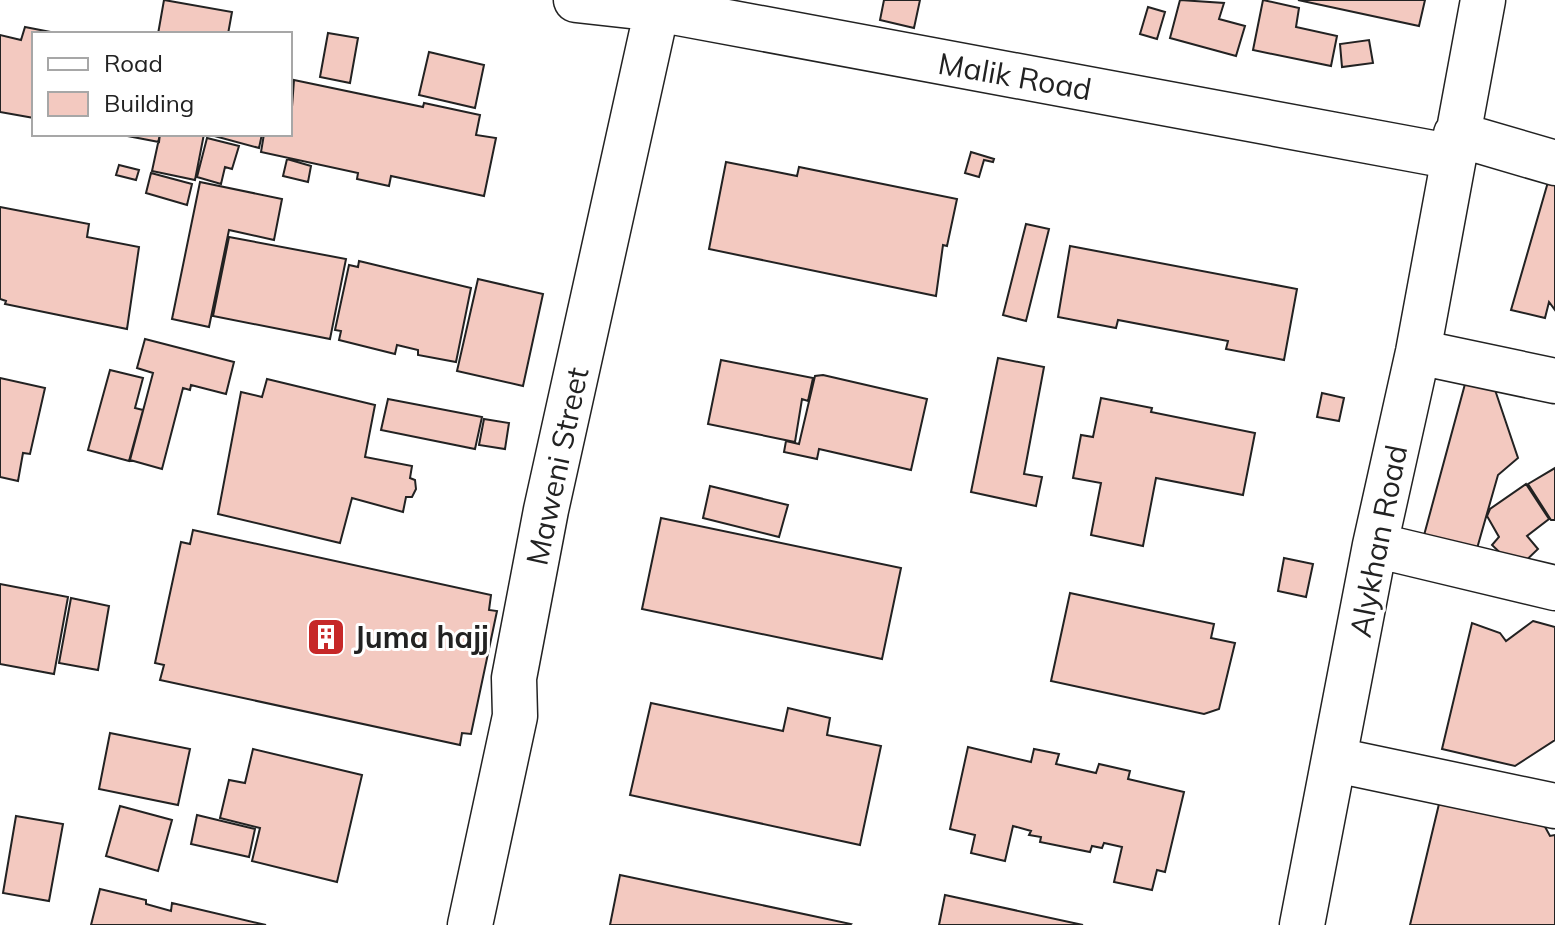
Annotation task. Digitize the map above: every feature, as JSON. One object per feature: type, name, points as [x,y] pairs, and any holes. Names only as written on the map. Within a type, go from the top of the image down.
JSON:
[{"type":"street","name":"Malik Road","points":[[576,0],[657,9],[1555,163]]},
{"type":"street","name":"Alykhan Road","points":[[1302,925],[1375,545],[1418,352],[1483,0]]},
{"type":"street","name":"Maweni Street","points":[[470,925],[515,716],[514,678],[546,510],[657,9]]},
{"type":"street","points":[[1418,352],[1555,381]]},
{"type":"street","points":[[1375,545],[1555,588]]},
{"type":"street","points":[[1336,760],[1555,806]]},
{"type":"building","points":[[164,0],[232,12],[228,32],[158,32]]},
{"type":"building","points":[[884,0],[920,0],[914,28],[880,20]]},
{"type":"building","points":[[1180,0],[1224,3],[1219,19],[1245,26],[1236,56],[1170,38]]},
{"type":"building","points":[[1263,0],[1299,8],[1296,27],[1337,36],[1331,66],[1253,50]]},
{"type":"building","points":[[1298,0],[1425,0],[1419,26]]},
{"type":"building","points":[[1148,7],[1165,12],[1157,39],[1140,34]]},
{"type":"building","points":[[25,27],[51,32],[32,32],[32,118],[0,112],[0,35],[21,40]]},
{"type":"building","points":[[328,33],[358,38],[350,83],[320,77]]},
{"type":"building","points":[[1369,40],[1373,63],[1342,67],[1340,44]]},
{"type":"building","points":[[429,52],[484,65],[475,108],[419,95]]},
{"type":"building","points":[[294,80],[423,107],[424,103],[480,115],[476,135],[496,138],[484,196],[391,176],[389,186],[357,179],[358,173],[261,152],[264,136],[292,136]]},
{"type":"building","points":[[128,136],[160,136],[159,142]]},
{"type":"building","points":[[160,136],[204,136],[195,180],[152,171]]},
{"type":"building","points":[[214,136],[262,136],[259,148]]},
{"type":"building","points":[[207,138],[239,146],[232,169],[225,167],[221,184],[197,177]]},
{"type":"building","points":[[971,152],[994,159],[993,162],[984,160],[979,177],[965,173]]},
{"type":"building","points":[[287,159],[311,166],[308,182],[283,176]]},
{"type":"building","points":[[726,162],[797,176],[799,167],[957,199],[947,246],[943,245],[936,296],[709,249]]},
{"type":"building","points":[[119,165],[139,170],[136,180],[116,175]]},
{"type":"building","points":[[151,173],[192,184],[187,205],[146,193]]},
{"type":"building","points":[[200,182],[282,199],[274,240],[229,230],[209,327],[172,319]]},
{"type":"building","points":[[1548,182],[1555,184],[1555,310],[1549,302],[1545,318],[1511,310]]},
{"type":"building","points":[[0,207],[89,224],[87,237],[139,247],[127,329],[5,304],[6,301],[0,299]]},
{"type":"building","points":[[1026,224],[1049,229],[1026,321],[1003,315]]},
{"type":"building","points":[[229,237],[346,259],[330,339],[213,316]]},
{"type":"building","points":[[1070,246],[1297,289],[1284,360],[1226,349],[1228,341],[1118,320],[1116,328],[1058,317]]},
{"type":"building","points":[[359,261],[471,288],[456,362],[418,355],[418,350],[397,345],[395,354],[339,340],[341,331],[335,330],[349,265],[358,267]]},
{"type":"building","points":[[478,279],[543,294],[523,386],[457,371]]},
{"type":"building","points":[[145,339],[234,362],[226,394],[191,385],[190,390],[183,388],[162,469],[130,460],[153,373],[137,368]]},
{"type":"building","points":[[998,358],[1044,367],[1024,474],[1042,477],[1036,506],[971,492]]},
{"type":"building","points":[[721,360],[813,378],[808,401],[802,399],[795,442],[708,424]]},
{"type":"building","points":[[110,370],[143,378],[135,408],[143,410],[129,461],[88,450]]},
{"type":"building","points":[[1468,373],[1491,378],[1518,458],[1498,475],[1476,552],[1423,539]]},
{"type":"building","points":[[823,375],[927,399],[911,470],[819,449],[817,459],[784,452],[786,441],[799,444],[815,376]]},
{"type":"building","points":[[0,378],[45,388],[30,454],[23,453],[18,481],[0,477]]},
{"type":"building","points":[[267,379],[375,405],[365,457],[412,466],[410,478],[415,480],[416,489],[412,497],[406,497],[403,512],[352,498],[340,543],[218,514],[241,392],[262,397]]},
{"type":"building","points":[[1322,393],[1344,398],[1339,421],[1317,417]]},
{"type":"building","points":[[1101,398],[1152,408],[1151,412],[1255,433],[1243,495],[1156,478],[1143,546],[1091,535],[1101,483],[1073,478],[1081,435],[1093,437]]},
{"type":"building","points":[[388,399],[482,417],[475,449],[381,430]]},
{"type":"building","points":[[484,419],[509,423],[505,449],[479,445]]},
{"type":"building","points":[[1555,468],[1555,520],[1551,520],[1528,484]]},
{"type":"building","points":[[1526,484],[1549,519],[1527,536],[1538,549],[1517,569],[1492,545],[1499,537],[1487,516],[1490,509]]},
{"type":"building","points":[[710,486],[788,505],[779,537],[703,518]]},
{"type":"building","points":[[661,518],[901,568],[882,659],[642,609]]},
{"type":"building","name":"Juma hajj","points":[[193,530],[491,595],[489,610],[497,611],[471,734],[462,733],[460,745],[160,680],[164,665],[155,663],[181,542],[190,544]]},
{"type":"building","points":[[1284,558],[1313,564],[1306,597],[1278,591]]},
{"type":"building","points":[[0,584],[68,597],[54,674],[0,664]]},
{"type":"building","points":[[1070,593],[1214,624],[1211,638],[1235,643],[1219,709],[1204,714],[1051,681]]},
{"type":"building","points":[[71,598],[109,606],[98,670],[59,663]]},
{"type":"building","points":[[1533,621],[1555,627],[1555,740],[1515,766],[1442,749],[1472,623],[1500,633],[1506,641]]},
{"type":"building","points":[[651,703],[783,731],[788,708],[830,718],[827,735],[881,746],[860,845],[630,795]]},
{"type":"building","points":[[110,733],[190,749],[178,805],[99,789]]},
{"type":"building","points":[[968,747],[1031,762],[1034,749],[1059,754],[1056,764],[1096,773],[1099,764],[1130,771],[1128,779],[1184,792],[1165,872],[1157,870],[1152,890],[1114,882],[1122,847],[1104,843],[1102,848],[1092,846],[1090,852],[1040,842],[1041,837],[1029,835],[1031,831],[1013,826],[1005,861],[971,853],[975,835],[950,829]]},
{"type":"building","points":[[253,749],[362,775],[337,882],[252,861],[260,828],[220,818],[229,780],[245,783]]},
{"type":"building","points":[[1439,804],[1544,825],[1550,836],[1555,835],[1555,925],[1410,925]]},
{"type":"building","points":[[120,806],[172,820],[158,871],[106,856]]},
{"type":"building","points":[[197,815],[255,829],[249,857],[191,844]]},
{"type":"building","points":[[16,816],[63,824],[49,901],[3,893]]},
{"type":"building","points":[[620,875],[851,924],[610,925]]},
{"type":"building","points":[[100,889],[146,900],[146,904],[171,911],[172,903],[266,925],[91,925]]},
{"type":"building","points":[[945,895],[1083,925],[939,925]]},
{"type":"place","name":"Juma hajj","points":[[326,637]]}]
